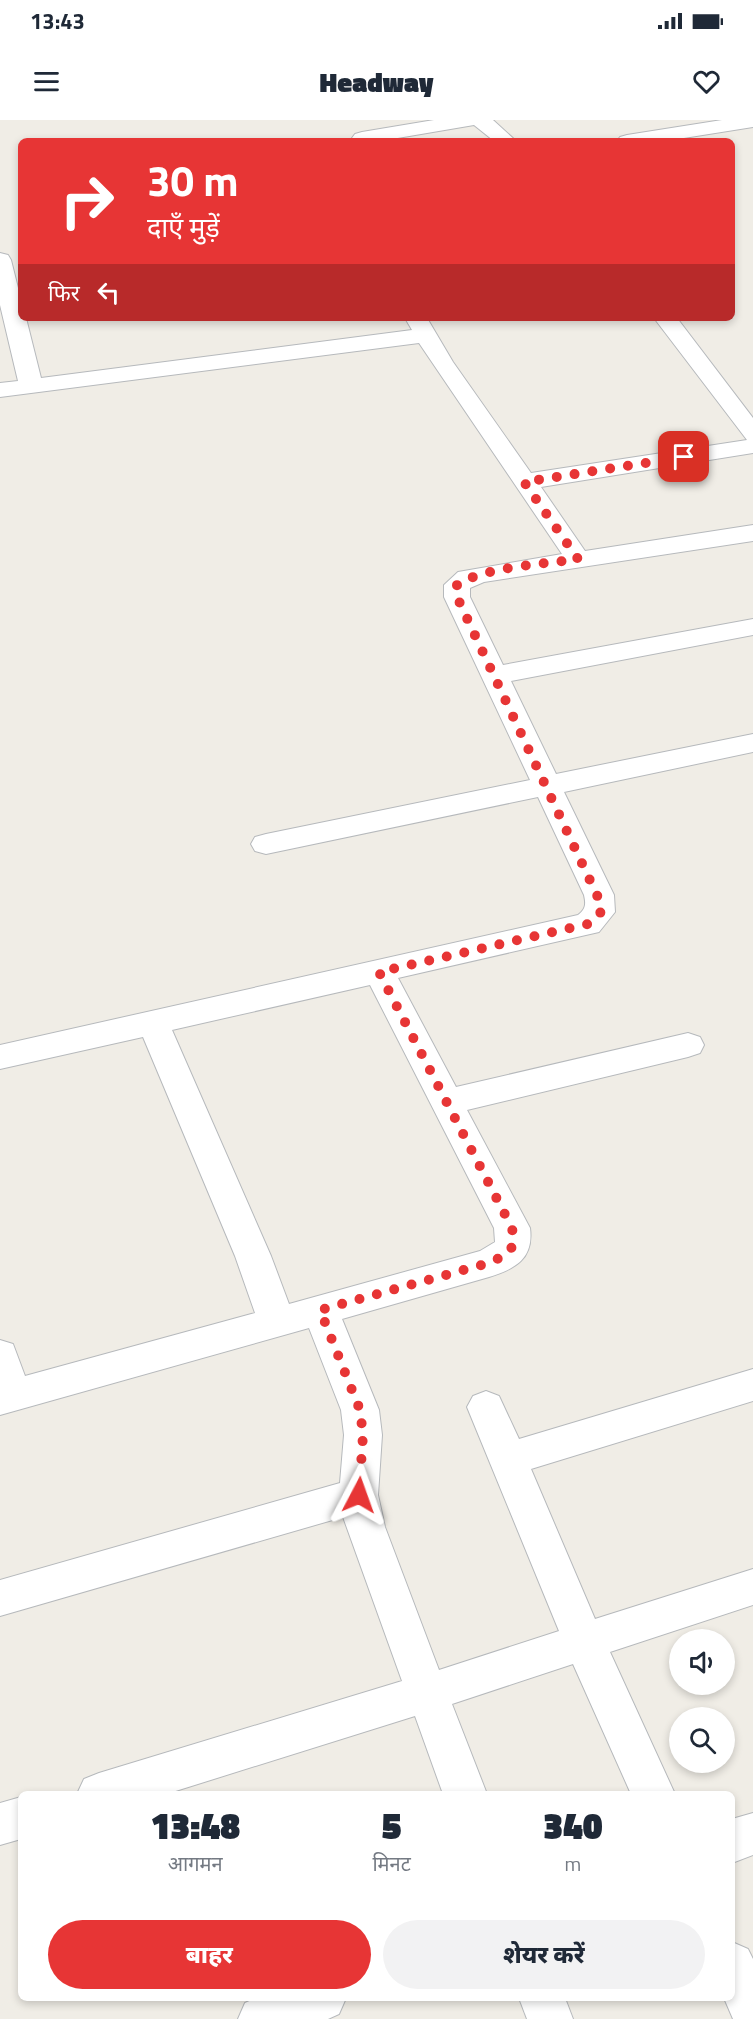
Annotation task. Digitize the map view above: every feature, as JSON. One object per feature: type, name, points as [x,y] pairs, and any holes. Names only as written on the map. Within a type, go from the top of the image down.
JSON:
[{"type":"street","points":[[348,120],[362,138]]},
{"type":"street","points":[[369,138],[469,120]]},
{"type":"street","points":[[481,120],[502,138]]},
{"type":"street","points":[[646,138],[753,121]]},
{"type":"street","points":[[0,260],[3,285],[30,386]]},
{"type":"street","points":[[666,321],[753,434]]},
{"type":"street","points":[[0,390],[421,326],[442,362],[578,559]]},
{"type":"street","points":[[524,482],[753,446]]},
{"type":"street","points":[[0,1057],[588,924],[600,914],[602,906],[599,896],[457,597],[457,585],[467,578],[484,574],[753,533]]},
{"type":"street","points":[[495,675],[753,627]]},
{"type":"street","points":[[266,844],[546,784],[753,743]]},
{"type":"street","points":[[0,1355],[6,1398],[489,1263],[508,1254],[514,1243],[512,1228],[379,972]]},
{"type":"street","points":[[153,1023],[253,1256],[278,1322]]},
{"type":"street","points":[[447,1102],[688,1045]]},
{"type":"street","points":[[320,1310],[360,1410],[363,1435],[359,1495],[365,1527],[464,1791]]},
{"type":"street","points":[[508,1459],[753,1385]]},
{"type":"street","points":[[486,1407],[584,1642],[652,1791]]},
{"type":"street","points":[[0,1598],[359,1495]]},
{"type":"street","points":[[109,1791],[427,1693],[753,1587]]},
{"type":"street","points":[[0,1824],[18,1819]]},
{"type":"street","points":[[735,1840],[753,1834]]},
{"type":"street","points":[[735,1972],[753,2011]]},
{"type":"street","points":[[261,2019],[314,2001]]},
{"type":"street","points":[[543,2001],[550,2019]]},
{"type":"route","points":[[359,1495],[363,1435],[360,1410],[320,1310],[489,1263],[508,1254],[514,1243],[512,1228],[379,972],[568,930],[588,924],[600,914],[602,906],[457,597],[457,585],[467,578],[484,574],[578,559],[524,482],[684,457]]}]
